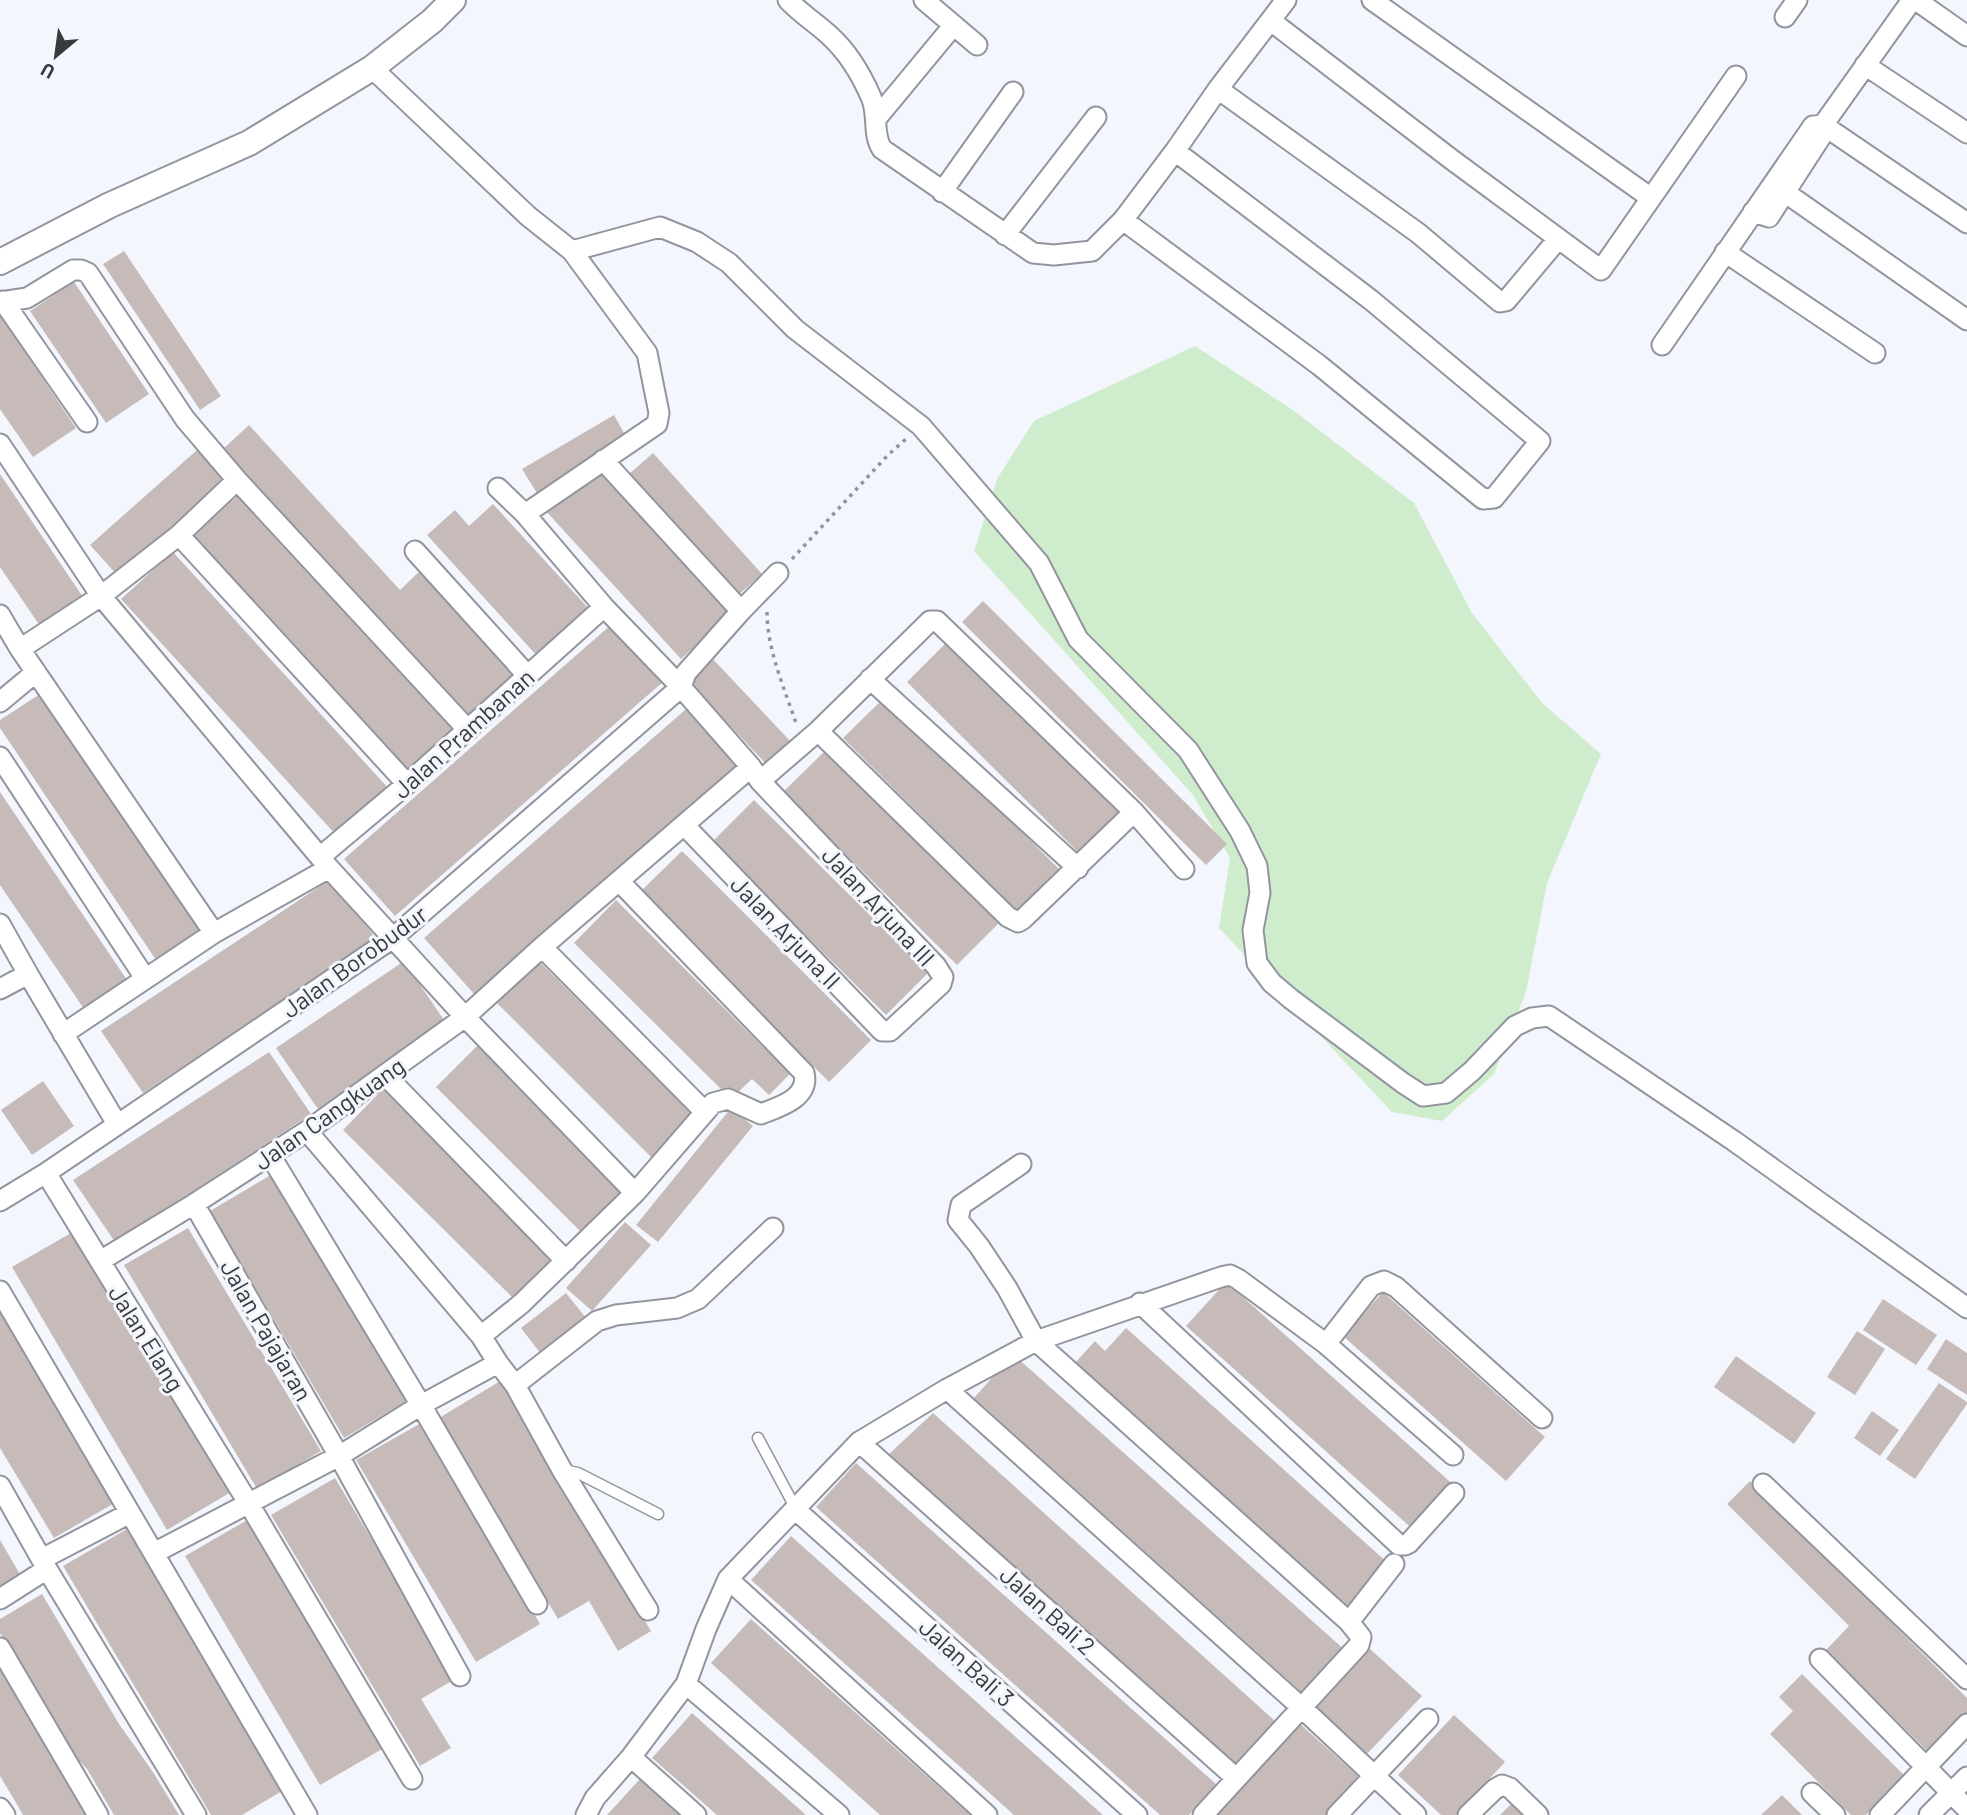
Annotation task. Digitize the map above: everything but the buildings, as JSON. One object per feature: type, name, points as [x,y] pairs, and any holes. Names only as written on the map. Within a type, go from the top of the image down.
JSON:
[{"type":"street","points":[[0,262],[110,205],[249,143],[372,68],[432,21],[453,0]]},
{"type":"street","points":[[788,0],[830,36],[858,70],[873,101],[877,142],[882,149],[1033,253],[1054,255],[1092,251],[1122,220],[1286,0]]},
{"type":"street","points":[[924,0],[977,45]]},
{"type":"street","points":[[1372,0],[1651,198]]},
{"type":"street","points":[[1785,17],[1797,0]]},
{"type":"street","points":[[1662,345],[1753,212],[1769,217],[1778,188],[1822,135],[1823,125],[1914,0],[1967,36]]},
{"type":"street","points":[[1271,21],[1601,270],[1736,76]]},
{"type":"street","points":[[876,119],[953,26]]},
{"type":"street","points":[[1865,65],[1967,134]]},
{"type":"street","points":[[372,68],[528,216],[572,251],[647,353],[659,413],[657,424],[525,514]]},
{"type":"street","points":[[1218,89],[1418,233],[1500,302],[1506,301],[1558,239]]},
{"type":"street","points":[[942,192],[1013,92]]},
{"type":"street","points":[[1005,235],[1096,117]]},
{"type":"street","points":[[1823,125],[1967,223]]},
{"type":"street","points":[[1122,220],[1319,365],[1483,499],[1494,498],[1540,441],[1371,300],[1175,151]]},
{"type":"street","points":[[1778,188],[1967,320]]},
{"type":"street","points":[[572,251],[660,227],[697,242],[729,262],[795,329],[921,426],[1039,563],[1078,639],[1188,750],[1233,819],[1257,866],[1260,893],[1252,930],[1257,963],[1272,983],[1291,999],[1423,1096],[1446,1093],[1472,1071],[1515,1026],[1532,1018],[1549,1016],[1734,1141],[1967,1308]]},
{"type":"street","points":[[1725,252],[1875,353]]},
{"type":"street","points":[[1,302],[27,298],[73,270],[88,273],[185,419],[237,480],[468,730]]},
{"type":"street","points":[[1,302],[87,422]]},
{"type":"street","points":[[0,444],[101,596],[325,863],[465,1017],[635,1193]]},
{"type":"street","points":[[603,460],[741,611]]},
{"type":"street","points":[[20,649],[101,596],[178,535],[237,480]]},
{"type":"street","points":[[498,488],[525,514],[604,607],[681,687],[756,774]]},
{"type":"street","points":[[178,535],[407,784]]},
{"type":"street","points":[[415,551],[527,674]]},
{"type":"street","name":"Jalan Borobudur","points":[[0,1201],[46,1173],[393,938],[681,687],[686,673],[778,573]]},
{"type":"street","name":"Jalan Prambanan","points":[[62,1034],[325,863],[407,784],[604,607]]},
{"type":"street","points":[[0,615],[20,649],[214,933]]},
{"type":"street","name":"Jalan Cangkuang","points":[[100,1261],[307,1131],[465,1017],[542,947],[685,825],[811,738],[930,621],[937,621],[1134,812]]},
{"type":"street","points":[[0,702],[36,672]]},
{"type":"street","points":[[870,679],[1078,868]]},
{"type":"street","points":[[811,738],[1008,917],[1017,922],[1078,868],[1134,812],[1184,869]]},
{"type":"street","points":[[0,757],[145,978]]},
{"type":"street","name":"Jalan Arjuna III","points":[[756,774],[936,966],[943,977],[941,984],[890,1031]]},
{"type":"street","name":"Jalan Arjuna II","points":[[685,825],[875,1025],[882,1031],[890,1031]]},
{"type":"street","points":[[481,1336],[521,1304],[635,1193],[713,1103],[728,1099],[761,1114],[779,1108],[803,1092],[806,1082],[804,1073],[619,881]]},
{"type":"street","points":[[0,924],[117,1124]]},
{"type":"street","points":[[542,947],[705,1112]]},
{"type":"street","points":[[0,989],[28,974]]},
{"type":"street","points":[[385,1075],[566,1261]]},
{"type":"street","points":[[307,1131],[481,1336],[515,1385],[562,1470],[648,1610]]},
{"type":"street","points":[[270,1155],[537,1604]]},
{"type":"street","points":[[1021,1164],[961,1205],[958,1220],[1007,1287],[1035,1341],[1349,1622],[1361,1637],[1359,1645],[1203,1815]]},
{"type":"street","name":"Jalan Elang","points":[[46,1173],[412,1779]]},
{"type":"street","name":"Jalan Pajajaran","points":[[194,1204],[339,1456],[460,1676]]},
{"type":"street","points":[[515,1385],[597,1321],[616,1315],[677,1308],[698,1299],[774,1228]]},
{"type":"street","points":[[586,1815],[595,1798],[631,1757],[686,1684],[728,1579],[859,1442],[947,1389],[1035,1341],[1140,1303],[1230,1275],[1326,1344],[1452,1455]]},
{"type":"street","points":[[1326,1344],[1371,1286],[1384,1281],[1396,1287],[1542,1418]]},
{"type":"street","points":[[0,1291],[154,1553],[301,1814]]},
{"type":"street","points":[[1140,1303],[1399,1545],[1409,1543],[1454,1493]]},
{"type":"street","points":[[154,1553],[339,1456],[421,1405],[498,1363]]},
{"type":"street","points":[[947,1389],[1301,1707],[1416,1815]]},
{"type":"street","name":"Jalan Bali 2","points":[[859,1442],[1236,1778]]},
{"type":"street","points":[[1763,1485],[1967,1679]]},
{"type":"street","points":[[2,1496],[195,1815]]},
{"type":"street","name":"Jalan Bali 3","points":[[796,1510],[1137,1815]]},
{"type":"street","points":[[0,1599],[45,1564],[130,1513]]},
{"type":"street","points":[[1349,1622],[1394,1564]]},
{"type":"street","points":[[728,1579],[987,1815]]},
{"type":"street","points":[[0,1648],[98,1815]]},
{"type":"street","points":[[1820,1659],[1967,1809]]},
{"type":"street","points":[[686,1684],[839,1815]]},
{"type":"street","points":[[1337,1815],[1428,1719]]},
{"type":"street","points":[[1880,1815],[1967,1724]]},
{"type":"street","points":[[631,1757],[696,1815]]},
{"type":"street","points":[[1929,1815],[1967,1777]]},
{"type":"street","points":[[1468,1815],[1502,1785],[1510,1788],[1538,1815]]},
{"type":"street","points":[[1812,1793],[1835,1815]]},
{"type":"street","points":[[0,1808],[5,1815]]},
{"type":"lane","points":[[758,1438],[796,1510]]},
{"type":"lane","points":[[562,1470],[578,1473],[658,1514]]},
{"type":"path","points":[[778,573],[887,456],[921,426]]},
{"type":"path","points":[[767,612],[767,624],[778,667],[811,738]]},
{"type":"green space","points":[[1195,346],[1293,410],[1414,503],[1472,613],[1542,703],[1601,754],[1547,883],[1526,992],[1494,1074],[1442,1121],[1392,1112],[1219,928],[1230,858],[1193,795],[974,551],[997,479],[1034,421]]}]
